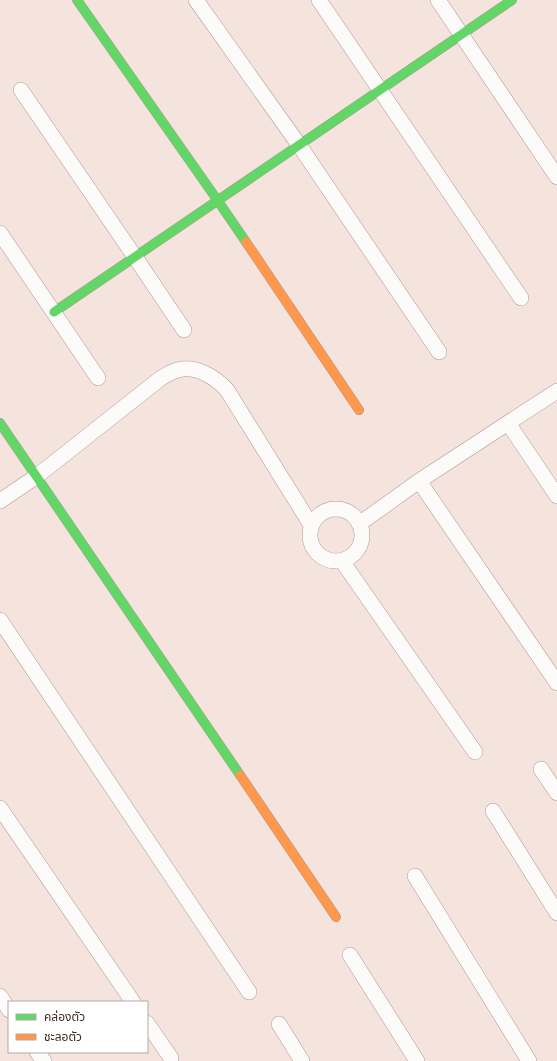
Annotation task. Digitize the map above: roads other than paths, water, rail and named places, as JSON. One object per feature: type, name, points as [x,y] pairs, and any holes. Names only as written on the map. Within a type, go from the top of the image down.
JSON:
[{"type":"street","points":[[77,0],[218,200],[359,410]]},
{"type":"street","points":[[196,0],[299,145],[439,352]]},
{"type":"street","points":[[319,0],[521,298]]},
{"type":"street","points":[[438,0],[557,177]]},
{"type":"street","points":[[54,312],[512,0]]},
{"type":"street","points":[[21,90],[184,330]]},
{"type":"street","points":[[0,233],[98,378]]},
{"type":"street","points":[[0,500],[37,476],[161,378],[170,373],[187,369],[195,370],[211,376],[219,381],[227,390],[311,525]]},
{"type":"street","points":[[359,524],[419,481],[557,391]]},
{"type":"street","points":[[0,423],[336,918]]},
{"type":"street","points":[[508,423],[557,496]]},
{"type":"street","points":[[419,481],[557,683]]},
{"type":"street","points":[[338,509],[353,516],[362,531],[362,540],[353,555],[342,561],[336,562],[327,560],[319,556],[313,549],[310,542],[311,525],[322,513],[338,509]]},
{"type":"street","points":[[342,561],[475,752]]},
{"type":"street","points":[[0,620],[249,992]]},
{"type":"street","points":[[541,769],[557,793]]},
{"type":"street","points":[[0,808],[132,1001]]},
{"type":"street","points":[[493,811],[557,913]]},
{"type":"street","points":[[415,876],[529,1061]]},
{"type":"street","points":[[350,955],[417,1061]]},
{"type":"street","points":[[0,996],[8,1008]]},
{"type":"street","points":[[148,1024],[171,1058]]},
{"type":"street","points":[[279,1024],[302,1061]]}]
